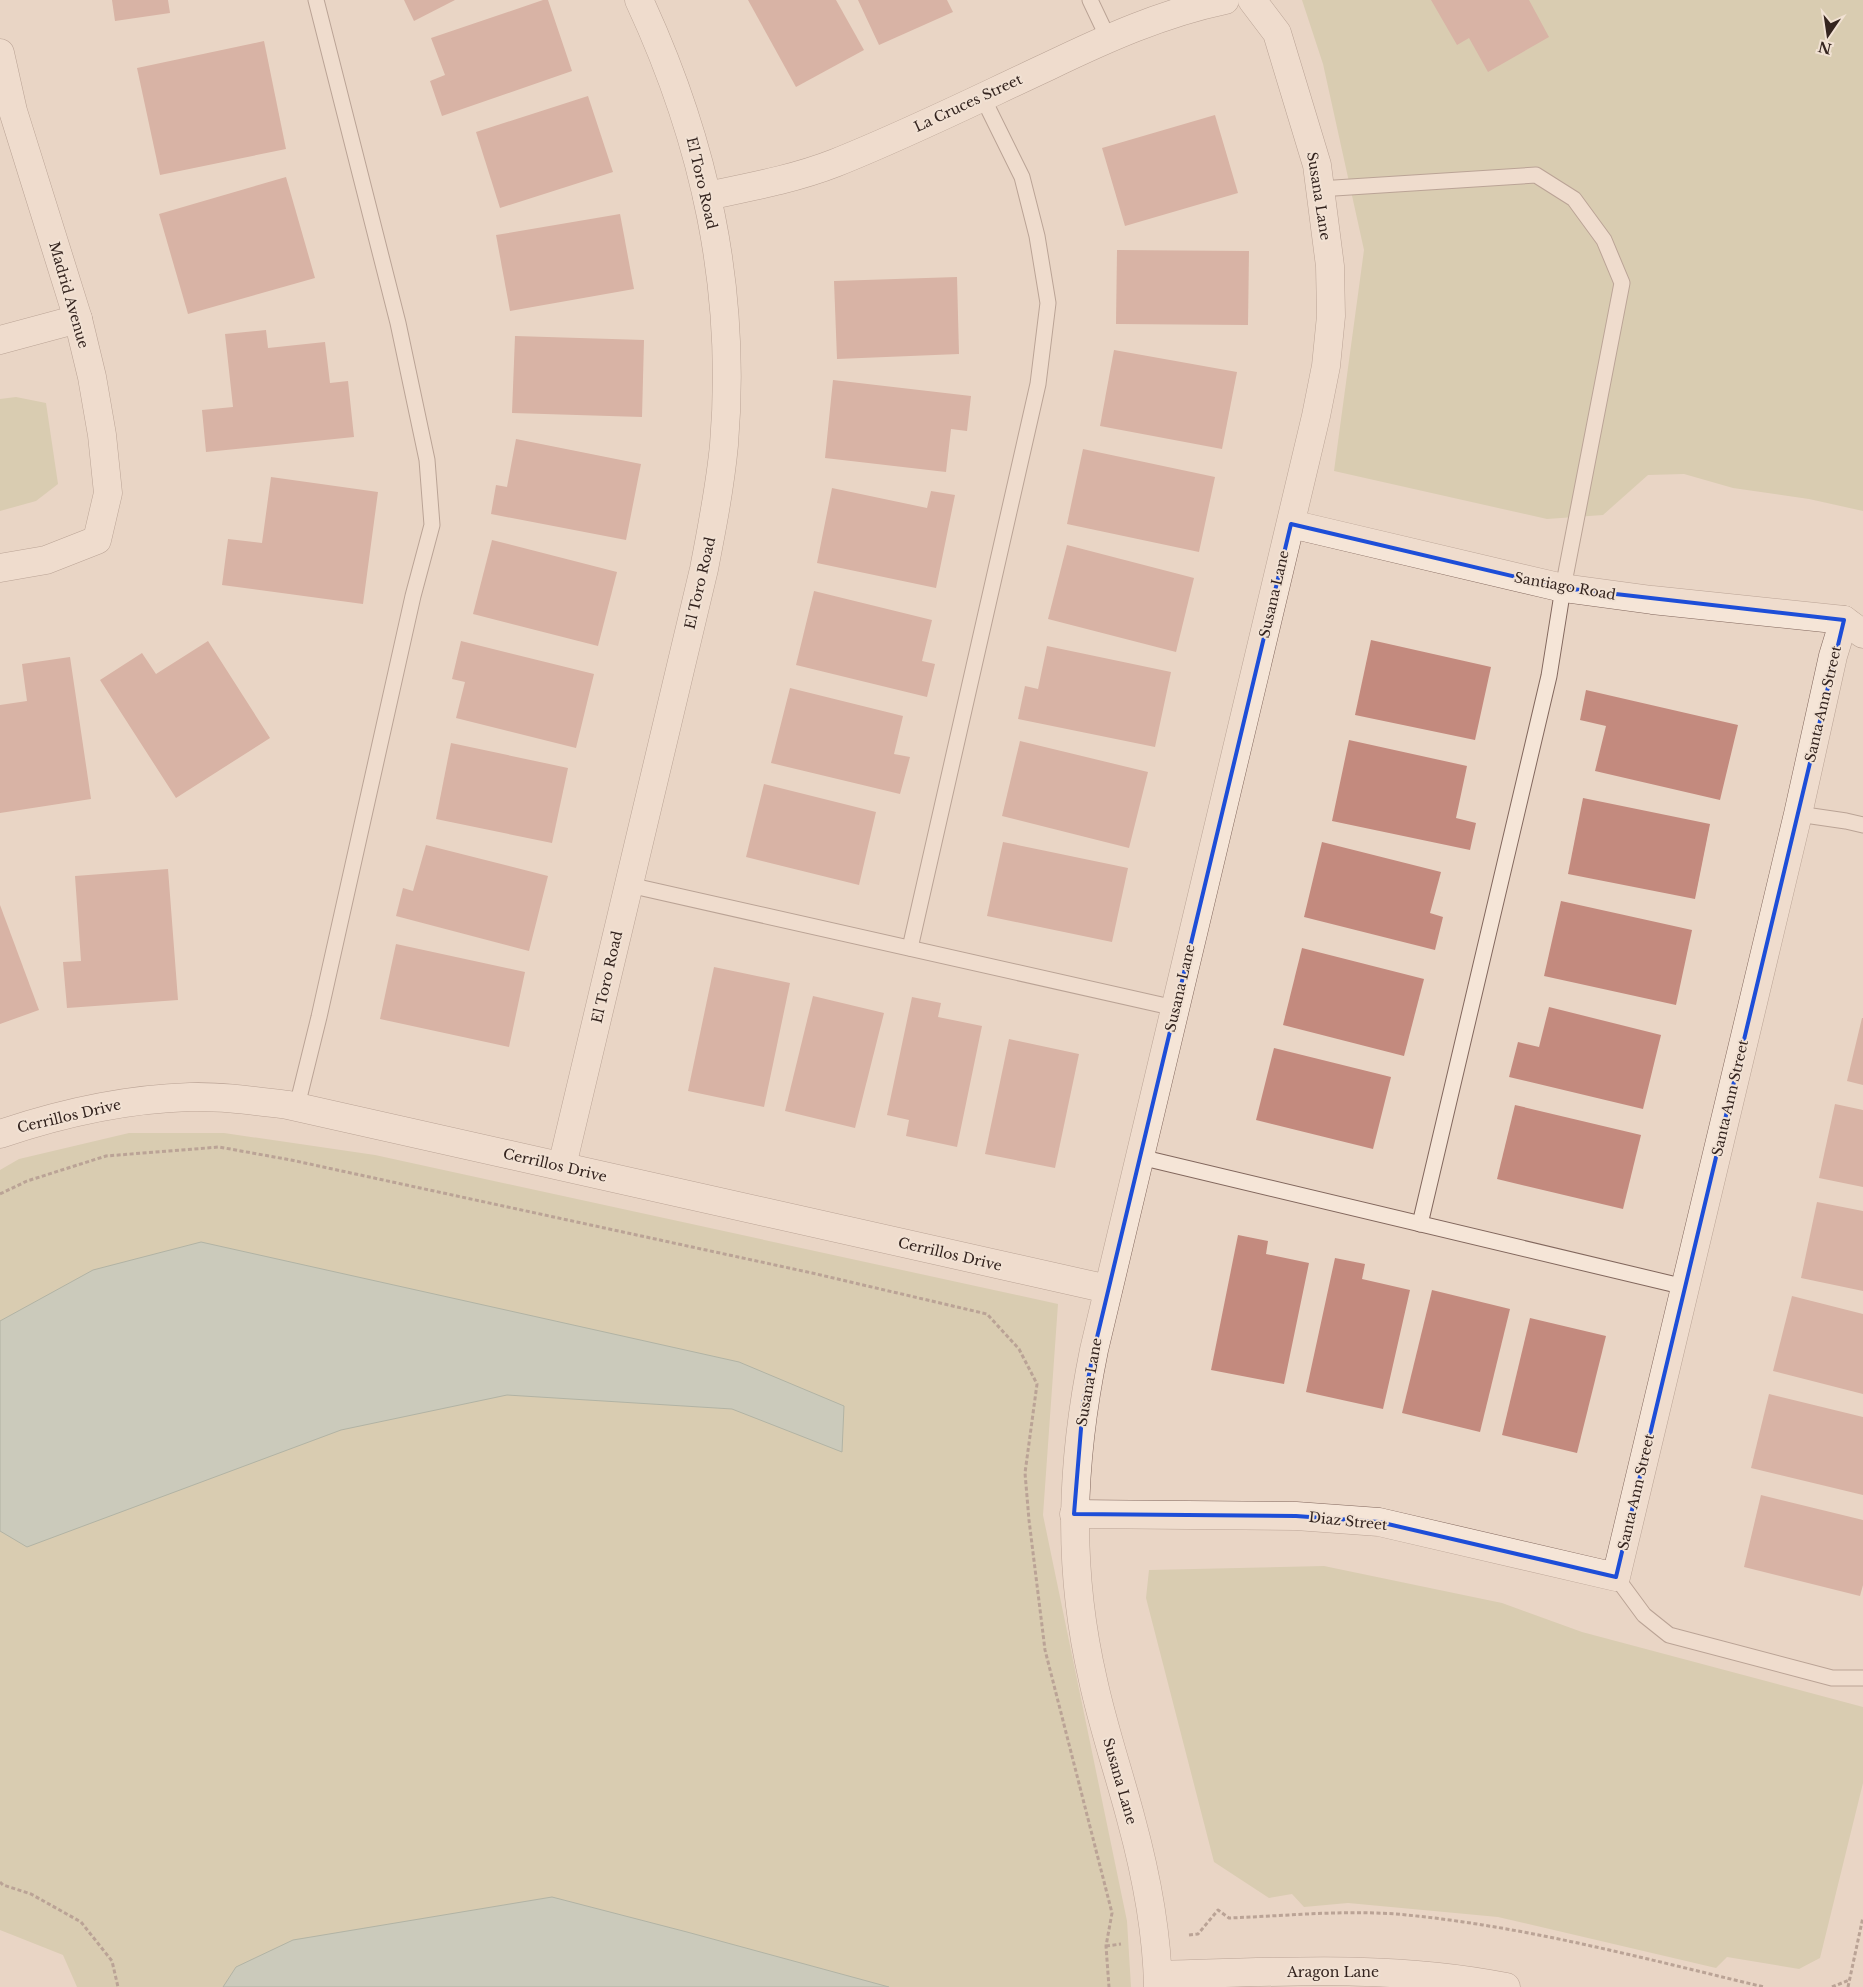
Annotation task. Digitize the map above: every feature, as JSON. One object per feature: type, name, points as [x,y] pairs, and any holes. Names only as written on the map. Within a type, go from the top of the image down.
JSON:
[{"type":"street","name":"El Toro Road","points":[[562,1166],[704,568],[716,507],[727,382],[725,320],[719,258],[707,196],[692,137],[673,79],[639,0]]},
{"type":"street","name":"La Cruces Street","points":[[707,196],[792,177],[834,163],[875,146],[1108,38],[1194,6],[1225,0]]},
{"type":"street","name":"Susana Lane","points":[[1158,1981],[1144,1871],[1102,1719],[1086,1648],[1078,1599],[1074,1514],[1076,1459],[1083,1404],[1108,1289],[1291,524],[1326,366],[1331,316],[1330,266],[1317,165],[1277,33],[1252,0]]},
{"type":"street","name":"Madrid Avenue","points":[[0,53],[13,112],[26,157],[78,319],[98,416],[108,493],[97,540],[46,560],[0,568]]},
{"type":"street","points":[[0,340],[78,319]]},
{"type":"street","name":"Santiago Road","points":[[1291,524],[1563,588],[1652,600],[1857,621]]},
{"type":"street","name":"Santa Ann Street","points":[[1616,1577],[1834,656],[1857,621]]},
{"type":"street","name":"Cerrillos Drive","points":[[0,1134],[46,1119],[93,1107],[142,1100],[190,1097],[240,1099],[297,1106],[1108,1289]]},
{"type":"street","name":"Diaz Street","points":[[1074,1514],[1296,1516],[1363,1520],[1420,1530],[1616,1577]]},
{"type":"street","name":"Aragon Lane","points":[[1158,1981],[1343,1971],[1435,1975],[1506,1987]]},
{"type":"lane","points":[[297,1106],[413,596],[432,525],[427,460],[398,323],[316,0]]},
{"type":"lane","points":[[1090,0],[1108,38]]},
{"type":"lane","points":[[910,948],[1038,384],[1048,303],[1037,236],[1022,177],[982,96]]},
{"type":"lane","points":[[1319,190],[1536,175],[1574,199],[1604,240],[1622,283],[1563,588],[1548,676],[1420,1224]]},
{"type":"lane","points":[[1798,814],[1846,820],[1863,825]]},
{"type":"lane","points":[[629,885],[1176,1008]]},
{"type":"lane","points":[[1140,1157],[1685,1287]]},
{"type":"lane","points":[[1616,1577],[1644,1616],[1669,1635],[1832,1678],[1863,1678]]},
{"type":"path","points":[[0,1194],[27,1181],[106,1156],[219,1147],[310,1164],[987,1314],[1019,1349],[1037,1384],[1025,1473],[1031,1536],[1046,1650],[1112,1913],[1106,1946],[1109,1987]]},
{"type":"path","points":[[0,1882],[31,1894],[81,1922],[112,1961],[118,1987]]},
{"type":"path","points":[[1106,1946],[1198,1934],[1218,1910],[1229,1918],[1350,1913],[1394,1914],[1495,1926],[1594,1946],[1764,1987]]},
{"type":"path","points":[[1848,1987],[1863,1917]]},
{"type":"path","points":[[1832,1987],[1849,1980]]},
{"type":"highlighted area","points":[[1291,524],[1563,588],[1844,620],[1616,1577],[1379,1522],[1296,1516],[1074,1514],[1083,1404],[1094,1350]]},
{"type":"shaded area","points":[[1302,0],[1863,0],[1863,511],[1809,499],[1733,488],[1684,474],[1648,475],[1603,515],[1547,519],[1334,471],[1364,250],[1323,64]]},
{"type":"shaded area","points":[[16,397],[46,403],[58,484],[36,501],[0,511],[0,399]]},
{"type":"shaded area","points":[[129,1133],[224,1133],[375,1155],[1058,1304],[1043,1515],[1127,1921],[1131,1987],[77,1987],[63,1955],[0,1930],[0,1170],[19,1159]]},
{"type":"shaded area","points":[[201,1242],[739,1362],[844,1406],[842,1452],[732,1409],[507,1395],[341,1430],[27,1547],[0,1531],[0,1321],[93,1270]]},
{"type":"shaded area","points":[[1324,1566],[1502,1603],[1582,1632],[1863,1707],[1863,1783],[1820,1958],[1799,1969],[1727,1957],[1716,1968],[1498,1917],[1348,1903],[1304,1907],[1292,1894],[1269,1898],[1214,1862],[1146,1598],[1149,1570]]},
{"type":"shaded area","points":[[552,1897],[889,1987],[223,1987],[236,1967],[293,1940]]},
{"type":"building","points":[[112,0],[168,0],[170,13],[115,21]]},
{"type":"building","points":[[404,0],[455,0],[414,21]]},
{"type":"building","points":[[543,0],[548,0],[572,71],[442,116],[430,81],[445,75],[431,38]]},
{"type":"building","points":[[748,0],[836,0],[864,50],[796,87]]},
{"type":"building","points":[[858,0],[947,0],[953,12],[879,45]]},
{"type":"building","points":[[1431,0],[1529,0],[1549,37],[1488,72],[1469,38],[1457,45]]},
{"type":"building","points":[[264,41],[286,149],[160,175],[137,68]]},
{"type":"building","points":[[588,96],[613,172],[500,208],[476,132]]},
{"type":"building","points":[[1215,115],[1238,193],[1125,226],[1102,148]]},
{"type":"building","points":[[286,177],[315,278],[188,314],[159,214]]},
{"type":"building","points":[[620,214],[634,289],[510,311],[496,235]]},
{"type":"building","points":[[1117,250],[1249,251],[1248,325],[1116,324]]},
{"type":"building","points":[[957,277],[959,354],[837,359],[834,281]]},
{"type":"building","points":[[266,330],[268,348],[325,342],[330,383],[348,381],[354,437],[206,452],[202,410],[233,407],[225,334]]},
{"type":"building","points":[[515,336],[644,340],[642,417],[512,413]]},
{"type":"building","points":[[1114,350],[1237,372],[1222,449],[1100,426]]},
{"type":"building","points":[[833,380],[971,396],[967,431],[951,429],[946,472],[825,458]]},
{"type":"building","points":[[516,439],[641,464],[626,540],[491,514],[496,485],[507,487]]},
{"type":"building","points":[[1083,449],[1215,477],[1199,552],[1067,524]]},
{"type":"building","points":[[271,477],[378,492],[363,604],[222,585],[228,539],[262,543]]},
{"type":"building","points":[[832,488],[927,508],[931,491],[955,495],[936,588],[817,563]]},
{"type":"building","points":[[492,540],[617,572],[598,646],[473,614]]},
{"type":"building","points":[[1067,545],[1194,578],[1176,652],[1048,619]]},
{"type":"building","points":[[814,591],[932,620],[922,661],[935,664],[927,697],[796,665]]},
{"type":"building","points":[[1371,640],[1491,667],[1475,740],[1355,715]]},
{"type":"building","points":[[208,641],[270,738],[176,798],[100,680],[142,653],[156,674]]},
{"type":"building","points":[[461,641],[594,674],[576,748],[456,718],[465,682],[452,679]]},
{"type":"building","points":[[1047,646],[1171,672],[1155,747],[1018,719],[1025,686],[1038,689]]},
{"type":"building","points":[[70,657],[91,799],[0,813],[0,705],[27,701],[22,664]]},
{"type":"building","points":[[790,688],[903,716],[894,754],[910,757],[900,794],[771,763]]},
{"type":"building","points":[[1586,690],[1738,725],[1720,800],[1595,771],[1606,726],[1580,720]]},
{"type":"building","points":[[1349,740],[1467,766],[1456,818],[1476,823],[1470,850],[1332,821]]},
{"type":"building","points":[[1020,741],[1148,772],[1129,848],[1002,816]]},
{"type":"building","points":[[451,743],[568,768],[552,843],[436,819]]},
{"type":"building","points":[[764,784],[876,812],[859,885],[746,857]]},
{"type":"building","points":[[1583,798],[1710,824],[1695,899],[1568,874]]},
{"type":"building","points":[[1003,842],[1128,868],[1112,942],[987,916]]},
{"type":"building","points":[[1322,842],[1441,872],[1430,913],[1443,917],[1435,950],[1304,917]]},
{"type":"building","points":[[426,845],[548,876],[529,951],[396,916],[403,888],[413,891]]},
{"type":"building","points":[[168,869],[178,1000],[67,1008],[63,962],[81,961],[75,876]]},
{"type":"building","points":[[1561,901],[1692,930],[1676,1005],[1544,976]]},
{"type":"building","points":[[0,905],[39,1010],[0,1024]]},
{"type":"building","points":[[396,944],[525,972],[509,1047],[380,1019]]},
{"type":"building","points":[[1302,948],[1424,979],[1404,1056],[1283,1025]]},
{"type":"building","points":[[714,967],[790,983],[764,1107],[688,1091]]},
{"type":"building","points":[[813,996],[884,1013],[855,1128],[785,1111]]},
{"type":"building","points":[[912,997],[941,1003],[938,1017],[982,1026],[957,1147],[906,1136],[909,1120],[887,1115]]},
{"type":"building","points":[[1549,1007],[1661,1035],[1643,1109],[1509,1077],[1518,1042],[1539,1047]]},
{"type":"building","points":[[1863,1018],[1863,1085],[1847,1081]]},
{"type":"building","points":[[1009,1039],[1079,1054],[1055,1168],[985,1154]]},
{"type":"building","points":[[1274,1048],[1391,1077],[1373,1149],[1256,1120]]},
{"type":"building","points":[[1835,1104],[1863,1110],[1863,1187],[1819,1178]]},
{"type":"building","points":[[1515,1105],[1641,1135],[1623,1209],[1497,1179]]},
{"type":"building","points":[[1817,1202],[1863,1211],[1863,1291],[1801,1278]]},
{"type":"building","points":[[1238,1235],[1268,1241],[1266,1254],[1309,1263],[1284,1384],[1211,1370]]},
{"type":"building","points":[[1335,1258],[1365,1264],[1362,1279],[1410,1290],[1383,1409],[1306,1392]]},
{"type":"building","points":[[1432,1290],[1510,1309],[1480,1432],[1402,1413]]},
{"type":"building","points":[[1792,1296],[1863,1314],[1863,1394],[1773,1371]]},
{"type":"building","points":[[1530,1318],[1606,1336],[1577,1453],[1502,1435]]},
{"type":"building","points":[[1769,1394],[1863,1417],[1863,1495],[1751,1468]]},
{"type":"building","points":[[1761,1495],[1863,1520],[1863,1585],[1860,1596],[1744,1567]]}]
